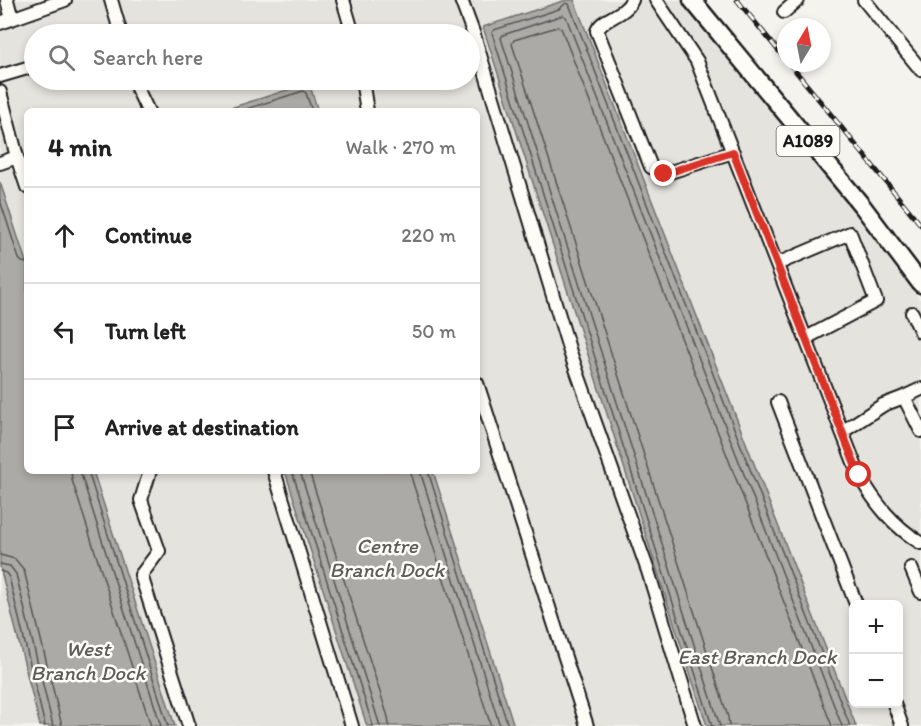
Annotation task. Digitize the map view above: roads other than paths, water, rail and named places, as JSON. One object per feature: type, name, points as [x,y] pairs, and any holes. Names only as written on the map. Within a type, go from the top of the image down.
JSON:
[{"type":"highway","name":"A1089","points":[[692,0],[863,207],[921,284]]},
{"type":"street","points":[[7,0],[6,21],[51,2],[65,0]]},
{"type":"street","points":[[111,0],[118,24]]},
{"type":"street","points":[[343,0],[350,24]]},
{"type":"street","points":[[461,0],[470,24]]},
{"type":"street","points":[[632,0],[627,8],[599,25],[597,31],[651,167],[664,174],[733,152]]},
{"type":"street","points":[[656,0],[697,61],[859,475],[873,499],[891,522],[921,543]]},
{"type":"street","points":[[784,12],[798,0]]},
{"type":"street","points":[[864,0],[921,70]]},
{"type":"street","points":[[480,55],[570,351],[648,571],[695,726]]},
{"type":"street","points":[[0,76],[24,69]]},
{"type":"street","points":[[138,90],[147,108]]},
{"type":"street","points":[[364,90],[367,108]]},
{"type":"street","points":[[0,92],[24,178]]},
{"type":"street","points":[[0,163],[17,157]]},
{"type":"street","points":[[777,264],[850,233],[876,301],[806,338]]},
{"type":"street","points":[[912,313],[921,332]]},
{"type":"street","points":[[842,432],[883,405],[921,389]]},
{"type":"street","points":[[480,392],[587,726]]},
{"type":"street","points":[[904,397],[921,431]]},
{"type":"street","points":[[778,402],[854,600]]},
{"type":"street","points":[[149,474],[141,500],[159,551],[141,574],[189,726]]},
{"type":"street","points":[[275,474],[352,726]]},
{"type":"street","points":[[911,568],[921,592]]},
{"type":"street","points":[[895,708],[902,726]]},
{"type":"water","name":"East Branch Dock","points":[[566,0],[574,0],[856,726],[707,726],[483,27]]},
{"type":"water","points":[[287,90],[311,90],[317,108],[230,108]]},
{"type":"water","name":"West Branch Dock","points":[[0,182],[24,256],[24,474],[94,474],[175,726],[40,726],[0,567]]},
{"type":"water","name":"Centre Branch Dock","points":[[286,474],[434,474],[514,726],[367,726]]},
{"type":"railway","points":[[737,0],[777,49]]},
{"type":"railway","points":[[796,72],[921,225]]}]
